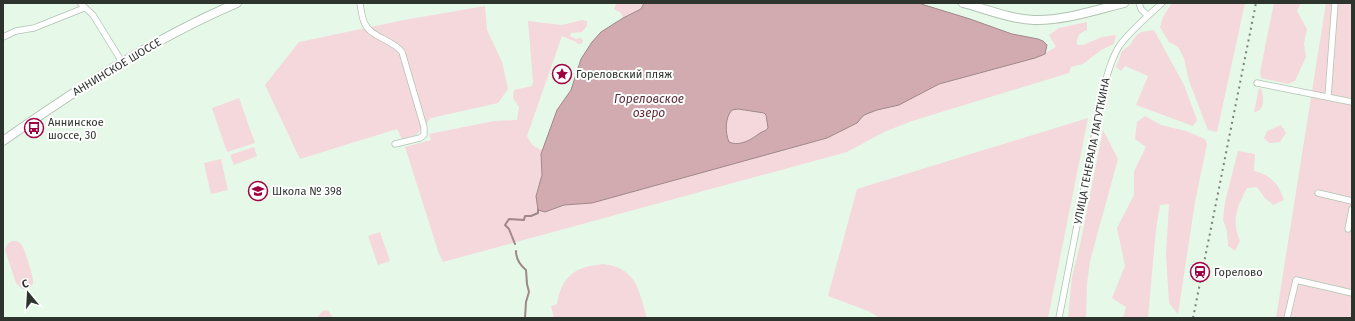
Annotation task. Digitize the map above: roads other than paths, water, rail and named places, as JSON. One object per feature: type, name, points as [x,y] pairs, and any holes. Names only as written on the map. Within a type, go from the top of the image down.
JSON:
[{"type":"main road","name":"АННИНСКОЕ ШОССЕ","points":[[3,141],[122,62],[165,37],[237,3]]},
{"type":"main road","points":[[963,3],[1010,16],[1034,20],[1058,19],[1124,3]]},
{"type":"street","points":[[360,3],[365,24],[370,31],[397,46],[402,52],[424,127],[424,135],[420,138],[394,144]]},
{"type":"street","points":[[1139,3],[1141,9],[1147,15]]},
{"type":"street","name":"УЛИЦА ГЕНЕРАЛА ЛАГУТКИНА","points":[[1059,318],[1104,86],[1110,65],[1120,45],[1147,15],[1162,3]]},
{"type":"street","points":[[1328,96],[1335,3]]},
{"type":"street","points":[[3,37],[16,31],[34,28],[82,5],[93,16],[122,62]]},
{"type":"street","points":[[1257,84],[1328,96],[1352,102]]},
{"type":"street","points":[[1318,193],[1352,201]]},
{"type":"street","points":[[1348,229],[1352,209]]},
{"type":"street","points":[[1288,318],[1296,280],[1352,293]]},
{"type":"water","name":"Гореловское озеро","points":[[644,3],[918,3],[1012,34],[1038,39],[1047,45],[1045,54],[939,84],[899,105],[877,110],[864,115],[857,123],[827,138],[592,203],[564,205],[545,212],[538,210],[536,196],[542,175],[541,154],[557,110],[571,90],[581,59],[592,42],[601,32],[641,9]],"holes":[[[738,109],[764,113],[766,115],[768,128],[766,130],[746,142],[737,144],[729,142],[726,125],[732,110]]]},
{"type":"waterway","points":[[515,244],[509,229],[505,225],[509,219],[524,220],[525,216],[531,216],[538,213],[538,210]]},
{"type":"waterway","points":[[516,251],[519,262],[526,270],[529,292],[526,302],[525,318]]},
{"type":"railway","points":[[1193,318],[1256,3]]},
{"type":"place","name":"Гореловский пляж","points":[[562,74]]},
{"type":"place","name":"Аннинское шоссе, 30","points":[[34,128]]},
{"type":"place","name":"Школа № 398","points":[[258,191]]},
{"type":"place","name":"Горелово","points":[[1200,272]]}]
